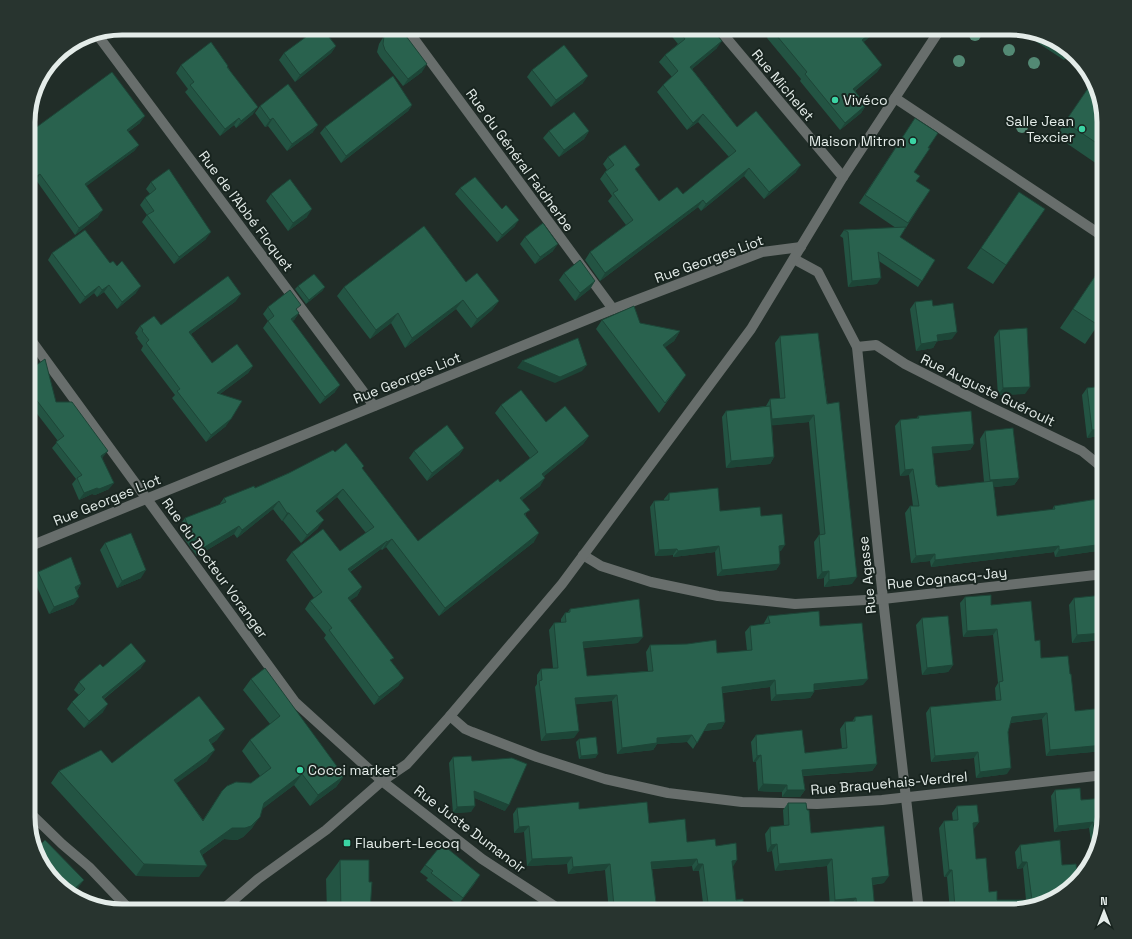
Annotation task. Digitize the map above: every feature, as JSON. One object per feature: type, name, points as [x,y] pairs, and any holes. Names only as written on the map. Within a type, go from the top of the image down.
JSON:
[{"type":"street","name":"Rue du Général Faidherbe","points":[[411,35],[613,309]]},
{"type":"street","name":"Rue Michelet","points":[[724,35],[843,178]]},
{"type":"street","points":[[229,904],[258,879],[326,830],[382,781],[407,764],[450,716],[562,584],[751,330],[843,178],[936,35]]},
{"type":"street","name":"Rue de l'Abbé Floquet","points":[[100,38],[374,406]]},
{"type":"street","points":[[895,98],[1097,232]]},
{"type":"street","name":"Rue Georges Liot","points":[[35,544],[613,309],[762,252],[801,247]]},
{"type":"street","name":"Rue Agasse","points":[[794,259],[818,272],[858,347],[883,599],[918,904]]},
{"type":"street","name":"Rue Auguste Guéroult","points":[[858,347],[876,345],[905,364],[1082,451],[1097,463]]},
{"type":"street","name":"Rue du Docteur Voranger","points":[[35,346],[295,702],[382,781]]},
{"type":"street","name":"Rue Cognacq-Jay","points":[[584,555],[601,566],[651,582],[718,596],[795,604],[883,599],[1097,575]]},
{"type":"street","name":"Rue Braquehais-Verdrel","points":[[450,716],[465,729],[472,732],[537,757],[605,779],[668,793],[742,802],[817,804],[907,798],[1097,776]]},
{"type":"street","name":"Rue Juste Dumanoir","points":[[382,781],[482,859],[551,904]]},
{"type":"street","points":[[35,818],[89,867],[124,904]]},
{"type":"building","points":[[308,35],[327,35],[336,46],[300,75],[284,53]]},
{"type":"building","points":[[405,35],[427,64],[408,79],[385,50],[383,44],[384,36]]},
{"type":"building","points":[[682,35],[717,35],[722,41],[690,67],[737,127],[756,111],[801,165],[769,192],[749,168],[706,204],[703,200],[605,273],[590,252],[633,220],[613,193],[618,190],[605,172],[614,165],[608,157],[625,145],[640,165],[635,169],[659,201],[677,187],[683,194],[736,151],[703,114],[693,123],[663,85],[678,71],[665,55],[685,39]]},
{"type":"building","points":[[776,35],[868,35],[862,40],[882,65],[853,89],[866,105],[845,123],[805,74],[807,72]]},
{"type":"building","points":[[211,42],[228,66],[227,67],[258,107],[241,121],[239,118],[225,129],[190,85],[194,82],[181,65]]},
{"type":"building","points":[[564,45],[588,76],[556,100],[532,70]]},
{"type":"building","points":[[112,72],[145,116],[127,130],[139,145],[85,184],[103,210],[79,228],[40,174],[35,177],[35,128]]},
{"type":"building","points":[[393,76],[412,105],[346,156],[325,127]]},
{"type":"building","points":[[288,84],[318,125],[292,144],[273,118],[270,120],[260,106]]},
{"type":"building","points":[[1089,87],[1094,99],[1097,116],[1097,143],[1065,122]]},
{"type":"building","points":[[574,112],[589,131],[564,150],[549,131]]},
{"type":"building","points":[[915,118],[938,133],[914,172],[920,176],[916,181],[930,190],[908,223],[865,195]]},
{"type":"building","points":[[169,169],[211,232],[179,257],[147,215],[154,211],[145,198],[156,189],[151,182]]},
{"type":"building","points":[[475,177],[502,209],[506,205],[519,220],[502,235],[460,188]]},
{"type":"building","points":[[290,179],[312,209],[293,223],[271,194]]},
{"type":"building","points":[[1019,192],[1045,209],[1006,265],[981,248]]},
{"type":"building","points":[[543,223],[558,244],[540,257],[525,237]]},
{"type":"building","points":[[424,226],[466,282],[477,273],[499,301],[477,319],[463,300],[412,338],[398,313],[376,330],[344,287]]},
{"type":"building","points":[[906,227],[900,237],[935,260],[922,281],[878,252],[881,278],[852,281],[848,232],[844,230]]},
{"type":"building","points":[[85,230],[110,263],[113,261],[117,266],[122,261],[141,286],[122,302],[109,285],[102,290],[99,286],[85,297],[52,253]]},
{"type":"building","points":[[580,260],[595,281],[580,293],[564,273]]},
{"type":"building","points":[[1097,273],[1097,324],[1073,309]]},
{"type":"building","points":[[314,274],[325,287],[309,300],[298,286]]},
{"type":"building","points":[[228,276],[241,294],[189,332],[212,363],[237,344],[253,366],[217,393],[242,401],[231,419],[211,435],[177,391],[180,389],[146,343],[149,340],[140,326],[154,316],[161,325]]},
{"type":"building","points":[[290,290],[301,305],[296,309],[299,313],[291,319],[340,385],[325,397],[268,321],[274,316],[268,307]]},
{"type":"building","points":[[932,300],[933,306],[953,303],[957,332],[937,335],[938,341],[921,344],[915,302]]},
{"type":"building","points":[[634,306],[640,323],[680,331],[663,345],[686,375],[665,403],[602,320]]},
{"type":"building","points":[[1027,328],[1030,387],[1003,388],[999,330]]},
{"type":"building","points":[[818,333],[827,404],[839,402],[857,577],[829,580],[829,571],[822,572],[819,535],[825,534],[814,415],[772,419],[770,399],[785,398],[780,336]]},
{"type":"building","points":[[578,338],[587,365],[560,377],[522,361]]},
{"type":"building","points":[[45,359],[56,402],[72,402],[108,451],[101,456],[114,483],[84,493],[77,478],[82,475],[56,442],[64,436],[35,398],[35,366]]},
{"type":"building","points":[[1097,387],[1097,430],[1092,430],[1087,388]]},
{"type":"building","points":[[521,390],[546,422],[565,406],[589,436],[542,474],[545,478],[520,498],[530,510],[524,514],[539,533],[445,608],[392,539],[348,569],[362,587],[348,598],[394,658],[390,660],[404,678],[379,697],[329,630],[332,628],[310,601],[322,592],[292,552],[323,529],[340,551],[374,527],[343,489],[316,511],[324,520],[307,535],[289,513],[287,513],[279,501],[242,530],[239,526],[203,548],[190,532],[185,518],[226,502],[224,498],[254,486],[255,488],[289,473],[333,450],[335,452],[346,443],[364,466],[362,468],[418,541],[498,479],[500,482],[538,452],[501,405]]},
{"type":"building","points":[[770,406],[774,457],[731,461],[726,411]]},
{"type":"building","points":[[971,411],[974,444],[932,447],[936,485],[938,487],[993,481],[997,516],[1055,509],[1054,506],[1097,499],[1097,545],[1059,550],[1059,546],[935,560],[935,554],[916,556],[910,506],[919,506],[913,469],[905,470],[900,420],[919,418],[918,416]]},
{"type":"building","points":[[447,425],[464,448],[432,473],[414,451]]},
{"type":"building","points":[[1013,428],[1019,478],[990,480],[985,431]]},
{"type":"building","points":[[718,488],[720,511],[760,507],[761,516],[782,514],[785,545],[779,546],[780,564],[722,570],[719,546],[678,551],[677,549],[659,550],[654,501],[669,500],[669,493]]},
{"type":"building","points":[[131,533],[146,570],[122,581],[105,543]]},
{"type":"building","points":[[71,557],[81,584],[75,587],[79,597],[54,607],[38,572]]},
{"type":"building","points":[[991,595],[991,605],[1031,601],[1035,641],[1040,640],[1041,658],[1068,656],[1075,711],[1097,709],[1097,746],[1050,750],[1047,713],[1012,717],[1008,732],[1011,768],[980,772],[978,752],[935,756],[930,707],[1001,700],[999,682],[1003,681],[997,629],[967,631],[965,597]]},
{"type":"building","points":[[1097,596],[1097,634],[1077,635],[1074,598]]},
{"type":"building","points":[[639,599],[643,637],[583,642],[587,676],[653,671],[650,645],[687,644],[716,640],[717,653],[752,650],[750,626],[770,623],[768,616],[819,611],[820,626],[862,623],[868,679],[814,684],[814,692],[776,695],[775,680],[722,687],[725,722],[708,724],[697,743],[692,735],[657,738],[657,743],[622,748],[617,695],[575,698],[579,731],[546,734],[539,681],[542,680],[541,669],[558,668],[554,623],[566,622],[565,613],[570,612],[570,609]]},
{"type":"building","points":[[948,616],[953,665],[927,668],[922,618]]},
{"type":"building","points":[[131,643],[146,661],[102,697],[108,704],[89,721],[72,702],[85,689],[79,682],[100,664],[103,667]]},
{"type":"building","points":[[265,668],[344,776],[318,795],[302,774],[264,803],[260,817],[251,826],[245,828],[232,828],[200,851],[207,866],[144,864],[59,771],[101,750],[112,763],[199,696],[225,729],[209,740],[215,750],[174,780],[203,821],[222,791],[227,786],[236,782],[251,783],[271,768],[250,740],[280,716],[251,679]]},
{"type":"building","points":[[872,715],[877,764],[802,770],[805,790],[787,790],[787,785],[763,784],[761,755],[757,756],[756,735],[802,730],[805,753],[847,748],[845,722],[855,721],[855,717]]},
{"type":"building","points":[[596,737],[598,754],[581,756],[579,739]]},
{"type":"building","points":[[471,756],[472,761],[512,758],[527,764],[509,805],[474,791],[475,806],[457,807],[453,757]]},
{"type":"building","points":[[1080,788],[1081,800],[1097,799],[1097,823],[1095,835],[1093,822],[1058,826],[1055,790]]},
{"type":"building","points":[[579,802],[579,809],[647,802],[649,823],[685,819],[687,842],[715,839],[716,846],[736,843],[737,860],[732,861],[736,900],[743,899],[743,904],[696,904],[708,903],[703,864],[698,864],[697,859],[651,862],[656,903],[614,904],[610,864],[573,867],[572,857],[532,859],[529,826],[519,827],[517,808]]},
{"type":"building","points":[[788,803],[806,803],[807,810],[809,810],[811,833],[884,826],[889,876],[872,878],[874,904],[856,904],[856,898],[835,900],[832,859],[779,864],[777,844],[771,845],[770,827],[789,825]]},
{"type":"building","points":[[977,805],[979,822],[973,823],[976,859],[986,858],[989,892],[997,891],[997,900],[1032,900],[1027,862],[1022,862],[1020,845],[1060,840],[1062,865],[1076,864],[1077,872],[1063,886],[1049,895],[1027,902],[1010,904],[955,904],[952,870],[949,870],[944,821],[958,820],[957,806]]},
{"type":"building","points":[[45,840],[84,880],[74,889],[60,879],[44,856],[40,845]]},
{"type":"building","points":[[442,844],[480,875],[463,898],[431,873],[433,871],[425,865]]},
{"type":"building","points":[[340,860],[369,860],[369,882],[372,882],[370,904],[341,904]]},
{"type":"place","name":"Vivéco","points":[[835,100]]},
{"type":"place","name":"Salle Jean Texcier","points":[[1082,129]]},
{"type":"place","name":"Maison Mitron","points":[[913,141]]},
{"type":"place","name":"Cocci market","points":[[300,770]]},
{"type":"place","name":"Flaubert-Lecoq","points":[[347,843]]}]
